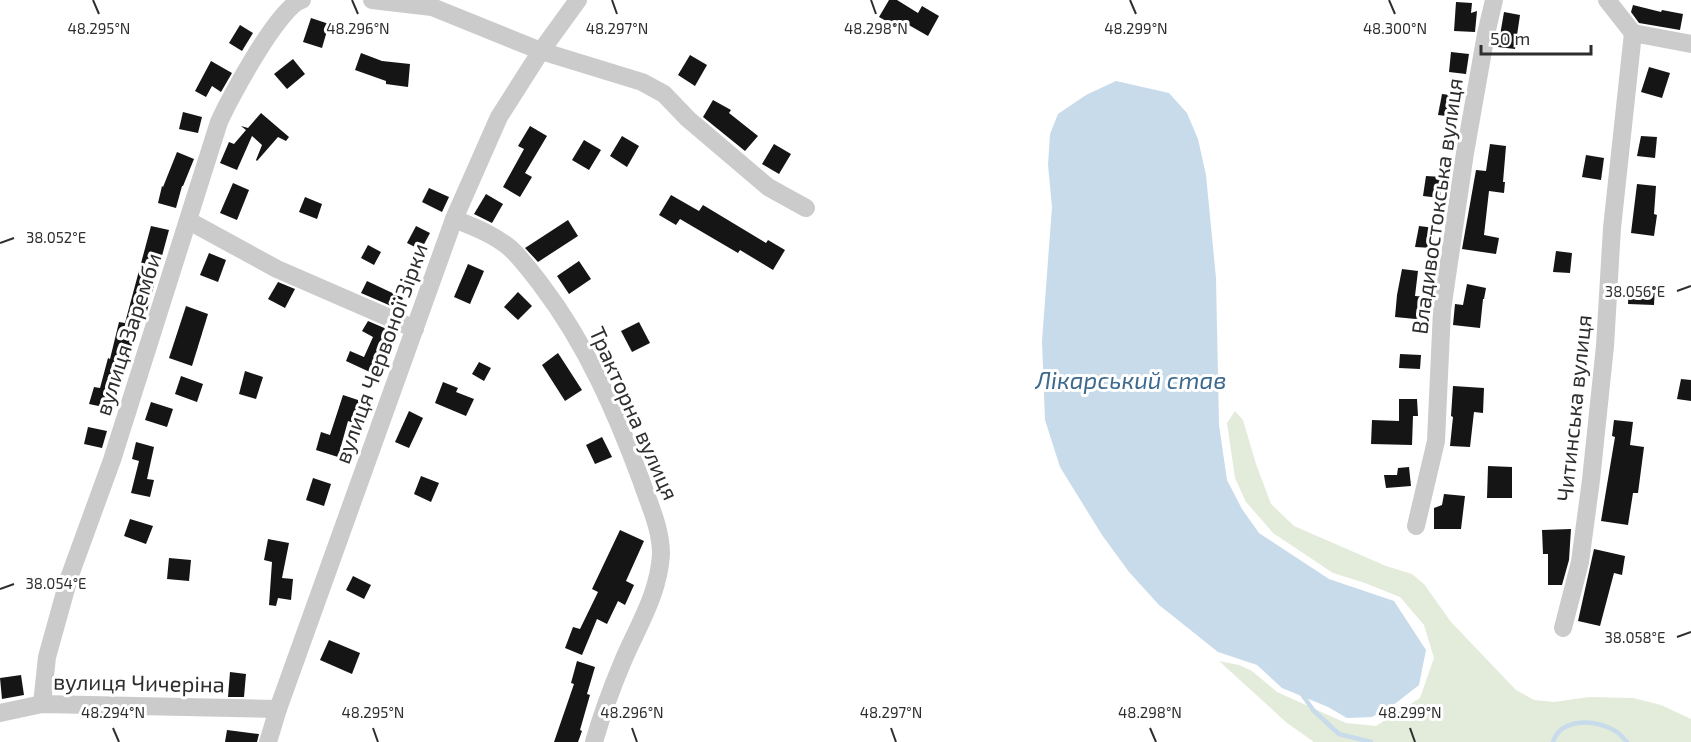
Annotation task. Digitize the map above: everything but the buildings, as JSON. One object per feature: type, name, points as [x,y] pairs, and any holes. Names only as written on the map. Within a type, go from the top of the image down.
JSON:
[{"type":"street","name":"вулиця Заремби","points":[[42,704],[47,657],[69,578],[112,460],[219,122],[234,90],[285,12],[302,0]]},
{"type":"street","points":[[372,0],[432,7],[542,51],[642,82],[664,94],[688,119],[768,187],[806,208]]},
{"type":"street","name":"вулиця Червоної Зірки","points":[[268,742],[454,219],[499,117],[578,0]]},
{"type":"street","name":"Владивостокська вулиця","points":[[1416,526],[1436,441],[1443,310],[1449,260],[1474,99],[1494,0]]},
{"type":"street","points":[[1606,0],[1634,33],[1691,44]]},
{"type":"street","name":"Читинська вулиця","points":[[1563,628],[1580,562],[1591,480],[1605,346],[1612,228],[1634,33]]},
{"type":"street","name":"Тракторна вулиця","points":[[454,219],[490,233],[510,248],[527,266],[560,310],[581,343],[625,440],[656,523],[661,553],[651,601],[624,660],[600,720],[594,742]]},
{"type":"street","points":[[189,221],[278,269],[415,329]]},
{"type":"street","name":"вулиця Чичеріна","points":[[0,713],[42,704],[278,709]]},
{"type":"green space","points":[[1235,411],[1243,420],[1271,504],[1294,526],[1386,566],[1412,574],[1424,584],[1451,622],[1516,690],[1534,700],[1554,702],[1589,697],[1633,698],[1661,705],[1691,719],[1691,742],[1314,742],[1287,723],[1219,661],[1239,665],[1252,671],[1277,692],[1346,723],[1376,726],[1420,698],[1434,658],[1424,625],[1400,597],[1333,573],[1273,533],[1246,502],[1235,478],[1227,423]]},
{"type":"water","name":"Лікарський став","points":[[1116,81],[1169,93],[1187,113],[1198,139],[1206,175],[1216,278],[1219,425],[1227,480],[1242,509],[1259,533],[1329,579],[1394,601],[1426,650],[1419,685],[1396,703],[1372,717],[1347,718],[1328,707],[1282,688],[1257,665],[1218,652],[1159,605],[1129,572],[1102,535],[1060,467],[1045,420],[1042,341],[1052,207],[1048,165],[1050,134],[1058,114],[1086,95]]},
{"type":"waterway","points":[[1301,693],[1314,711],[1339,734],[1371,742]]},
{"type":"waterway","points":[[1553,742],[1564,728],[1581,723],[1609,728],[1627,742]]}]
